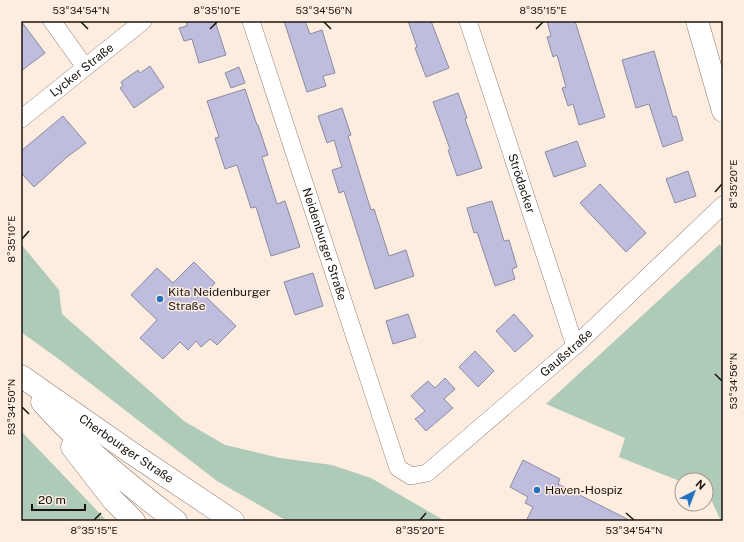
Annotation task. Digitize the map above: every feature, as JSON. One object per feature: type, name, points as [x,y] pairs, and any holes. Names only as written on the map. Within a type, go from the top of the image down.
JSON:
[{"type":"main road","points":[[696,21],[723,111]]},
{"type":"main road","name":"Cherbourger Straße","points":[[21,376],[233,521]]},
{"type":"main road","points":[[21,380],[113,500],[134,521]]},
{"type":"main road","points":[[21,380],[91,451],[120,477],[176,521]]},
{"type":"street","points":[[52,21],[86,67]]},
{"type":"street","name":"Lycker Straße","points":[[21,118],[143,21]]},
{"type":"street","name":"Neidenburger Straße","points":[[251,21],[398,468]]},
{"type":"street","name":"Strödacker","points":[[468,21],[575,346]]},
{"type":"street","name":"Gaußstraße","points":[[398,468],[411,476],[426,473],[575,346],[723,205]]},
{"type":"green space","points":[[21,244],[59,290],[62,314],[184,421],[225,445],[280,458],[332,465],[371,478],[445,521],[287,521],[217,481],[60,360],[21,332]]},
{"type":"green space","points":[[720,244],[723,252],[723,521],[721,521],[714,506],[714,472],[674,472],[674,479],[619,457],[625,438],[546,404]]},
{"type":"green space","points":[[21,431],[107,521],[21,521]]},
{"type":"building","points":[[21,21],[45,53],[21,71]]},
{"type":"building","points":[[186,21],[215,21],[226,55],[199,63],[192,39],[184,41],[179,28],[187,26]]},
{"type":"building","points":[[284,21],[305,21],[310,34],[322,30],[335,73],[323,76],[326,86],[307,92]]},
{"type":"building","points":[[408,21],[431,21],[449,68],[426,77],[415,48],[417,47]]},
{"type":"building","points":[[547,21],[575,21],[605,117],[579,125],[573,104],[568,106],[562,88],[566,87],[557,55],[553,57],[547,37],[551,36]]},
{"type":"building","points":[[654,51],[673,117],[676,116],[683,140],[663,147],[649,104],[636,108],[622,60]]},
{"type":"building","points":[[150,66],[164,87],[134,108],[120,88],[123,86],[121,82],[138,70],[140,73]]},
{"type":"building","points":[[239,67],[245,83],[231,88],[225,73]]},
{"type":"building","points":[[245,89],[268,155],[262,157],[277,204],[285,201],[300,247],[271,256],[256,207],[251,208],[237,165],[225,169],[215,138],[219,137],[207,101]]},
{"type":"building","points":[[458,93],[467,118],[465,119],[482,168],[457,176],[448,150],[450,149],[433,102]]},
{"type":"building","points":[[342,108],[351,135],[348,136],[371,210],[374,209],[389,256],[406,250],[414,276],[375,289],[344,191],[339,193],[332,170],[342,167],[334,140],[327,143],[318,116]]},
{"type":"building","points":[[63,116],[86,143],[67,157],[34,187],[21,173],[21,151]]},
{"type":"building","points":[[577,141],[586,166],[554,177],[545,152]]},
{"type":"building","points":[[688,171],[696,196],[675,203],[666,179]]},
{"type":"building","points":[[600,184],[646,233],[626,252],[580,203]]},
{"type":"building","points":[[492,201],[504,241],[509,240],[517,267],[512,269],[515,279],[495,286],[477,232],[474,233],[467,208]]},
{"type":"building","points":[[194,262],[215,283],[204,295],[236,326],[217,345],[210,339],[201,347],[196,341],[188,350],[180,342],[163,359],[140,338],[157,320],[131,295],[157,268],[173,283]]},
{"type":"building","points":[[313,273],[323,306],[295,315],[284,282]]},
{"type":"building","points":[[408,314],[416,337],[393,344],[386,321]]},
{"type":"building","points":[[514,314],[533,336],[515,352],[496,331]]},
{"type":"building","points":[[475,351],[494,371],[478,387],[459,367]]},
{"type":"building","points":[[445,378],[455,389],[444,399],[453,408],[426,431],[415,419],[425,411],[411,396],[428,381],[435,388]]},
{"type":"building","name":"Haven-Hospiz","points":[[523,460],[560,479],[558,484],[631,521],[526,521],[533,507],[525,503],[528,497],[510,487]]},
{"type":"place","name":"Kita Neidenburger Straße","points":[[160,299]]},
{"type":"place","name":"Haven-Hospiz","points":[[537,490]]}]
